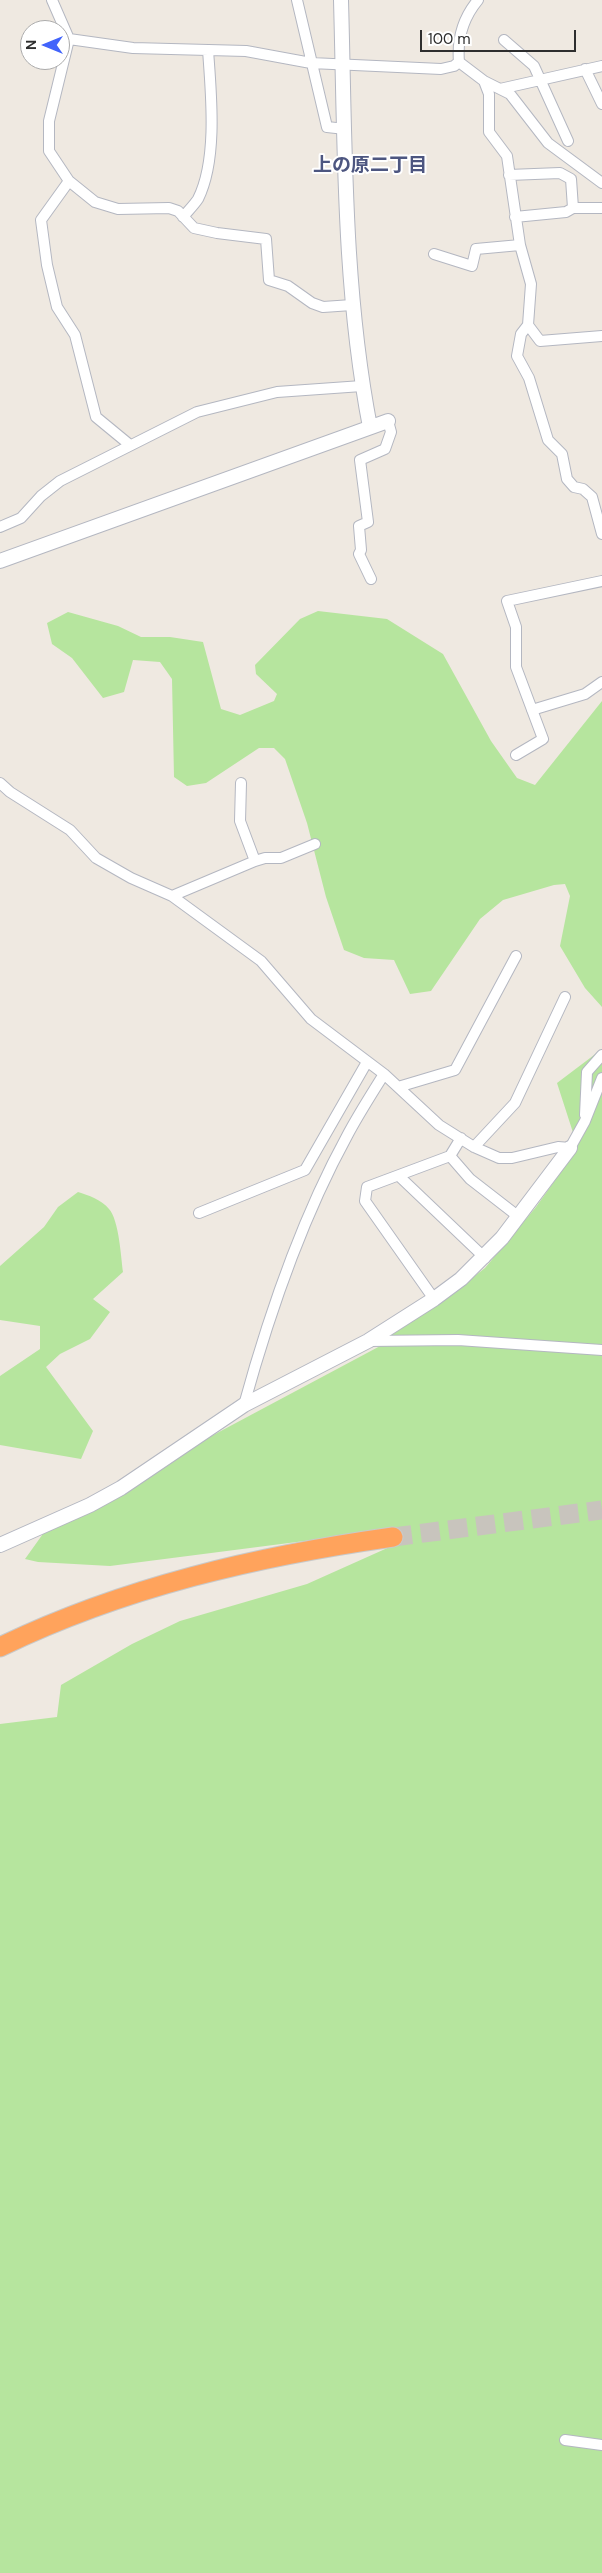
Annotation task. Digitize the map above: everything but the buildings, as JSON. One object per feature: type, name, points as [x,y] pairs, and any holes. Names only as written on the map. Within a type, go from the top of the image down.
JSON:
[{"type":"highway","points":[[0,1647],[117,1599],[196,1575],[266,1558],[394,1537]]},
{"type":"street","points":[[52,0],[61,20]]},
{"type":"street","points":[[298,0],[310,63],[327,127],[345,129]]},
{"type":"street","points":[[341,0],[348,262],[362,386],[370,427]]},
{"type":"street","points":[[478,0],[468,11],[458,44],[459,62],[484,81],[510,94],[548,143],[602,184]]},
{"type":"street","points":[[70,39],[107,46],[246,51],[310,63],[441,69],[454,66],[459,62]]},
{"type":"street","points":[[504,40],[534,66],[568,141]]},
{"type":"street","points":[[183,217],[198,199],[209,154],[211,121],[208,50]]},
{"type":"street","points":[[500,89],[602,66]]},
{"type":"street","points":[[584,69],[602,104]]},
{"type":"street","points":[[61,70],[49,121],[49,150],[69,181],[95,202],[118,209],[170,208],[178,211],[194,228],[217,234],[266,240],[269,280],[288,286],[323,307],[352,305]]},
{"type":"street","points":[[484,81],[489,94],[489,132],[506,156],[520,245],[532,284],[528,326],[521,334],[517,356],[529,378],[548,440],[562,454],[567,479],[574,487],[583,489],[592,497],[602,534]]},
{"type":"street","points":[[509,175],[560,173],[570,179],[573,208]]},
{"type":"street","points":[[69,181],[41,220],[47,265],[57,307],[75,335],[96,417],[130,445]]},
{"type":"street","points":[[515,217],[566,212],[573,208],[602,208]]},
{"type":"street","points":[[434,254],[472,266],[476,249],[520,245]]},
{"type":"street","points":[[528,326],[540,341],[602,336]]},
{"type":"street","points":[[0,527],[21,518],[41,496],[60,481],[198,412],[277,392],[362,386]]},
{"type":"street","points":[[0,561],[388,421],[391,432],[385,449],[360,460],[368,522],[359,526],[361,550],[359,554],[370,579]]},
{"type":"street","points":[[516,755],[543,739],[516,667],[516,627],[507,602],[602,581]]},
{"type":"street","points":[[532,710],[585,694],[602,682]]},
{"type":"street","points":[[0,783],[10,792],[70,830],[96,858],[131,878],[172,896],[261,961],[311,1019],[384,1074],[439,1124],[474,1147],[500,1158],[512,1158],[558,1147],[570,1148]]},
{"type":"street","points":[[240,783],[240,820],[255,861]]},
{"type":"street","points":[[172,896],[255,861],[265,858],[281,858],[315,844]]},
{"type":"street","points":[[398,1087],[455,1070],[516,956]]},
{"type":"street","points":[[474,1147],[514,1103],[565,997]]},
{"type":"street","points":[[585,1121],[587,1072],[602,1055]]},
{"type":"street","points":[[199,1213],[305,1170],[367,1062]]},
{"type":"street","points":[[244,1405],[265,1330],[314,1206],[347,1137],[384,1074]]},
{"type":"street","points":[[0,1545],[121,1488],[244,1405],[368,1341],[434,1299],[485,1258],[519,1217],[570,1148],[585,1121],[602,1078]]},
{"type":"street","points":[[434,1299],[365,1201],[367,1187],[450,1156],[461,1138]]},
{"type":"street","points":[[450,1156],[470,1179],[519,1217]]},
{"type":"street","points":[[400,1176],[485,1258]]},
{"type":"street","points":[[368,1341],[458,1340],[602,1350]]},
{"type":"street","points":[[565,2440],[602,2445]]},
{"type":"green space","points":[[318,611],[387,619],[443,654],[491,741],[517,778],[535,785],[602,701],[602,1007],[585,988],[560,946],[570,896],[565,884],[554,885],[503,900],[480,919],[431,991],[410,994],[394,960],[364,958],[344,950],[326,897],[307,823],[285,759],[274,748],[259,748],[206,783],[187,786],[174,777],[172,679],[160,662],[133,660],[124,692],[103,698],[72,658],[52,644],[47,623],[68,612],[118,626],[141,637],[170,637],[203,642],[221,709],[240,715],[274,701],[277,694],[256,674],[255,665],[300,619]]},
{"type":"green space","points":[[602,1049],[602,2573],[0,2573],[0,1724],[57,1717],[61,1685],[132,1644],[180,1621],[307,1584],[403,1541],[390,1530],[110,1566],[38,1562],[25,1559],[45,1531],[204,1440],[397,1337],[390,1336],[440,1303],[485,1268],[536,1207],[578,1148],[557,1083]]},
{"type":"green space","points":[[78,1192],[99,1200],[112,1214],[119,1239],[123,1272],[93,1299],[110,1312],[90,1339],[60,1354],[46,1367],[93,1431],[81,1459],[0,1445],[0,1376],[40,1349],[40,1326],[0,1320],[0,1266],[44,1227],[58,1207]]},
{"type":"tunnel","points":[[393,1537],[602,1510]]},
{"type":"district","name":"上の原二丁目","points":[[370,166]]}]
